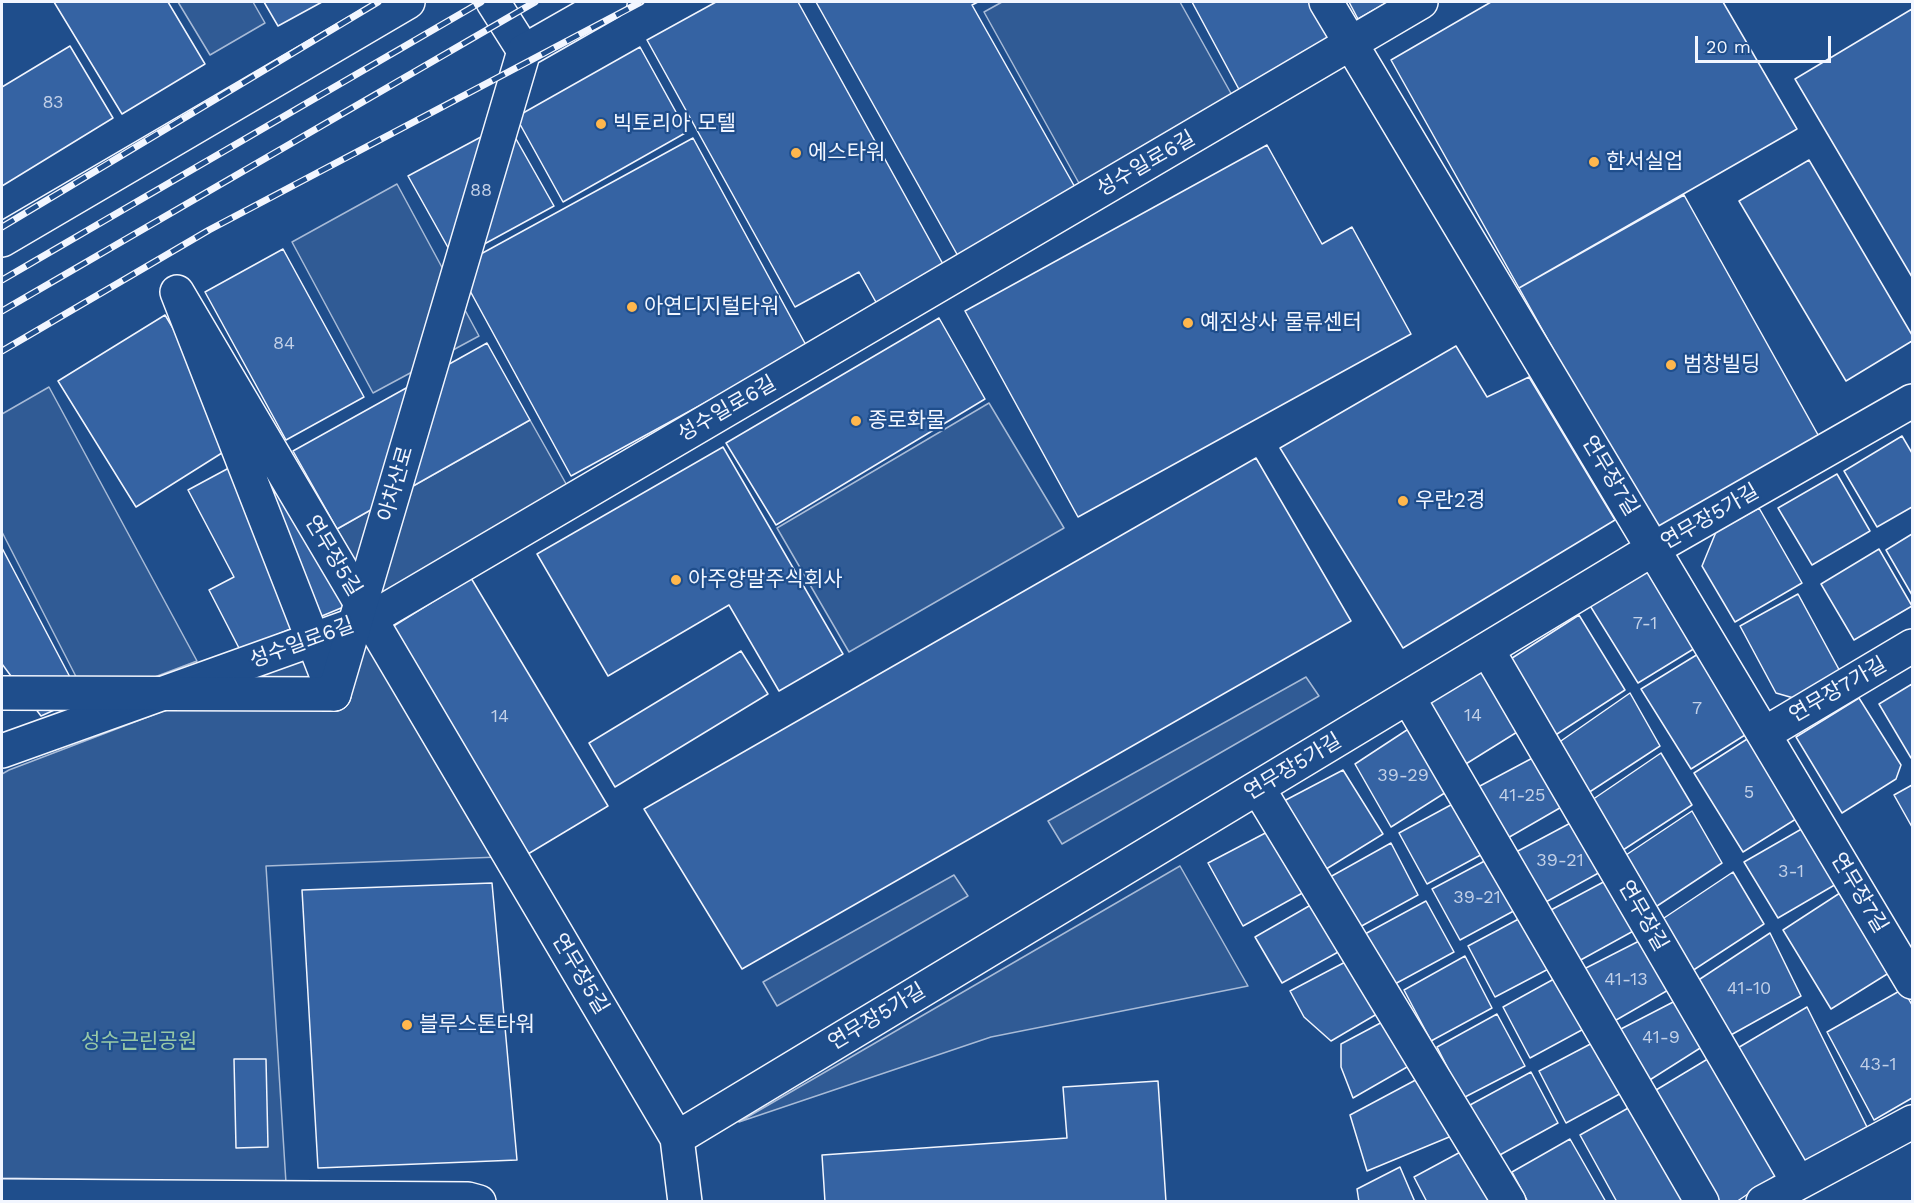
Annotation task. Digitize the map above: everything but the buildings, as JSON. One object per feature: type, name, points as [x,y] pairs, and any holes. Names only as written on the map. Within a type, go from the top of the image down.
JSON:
[{"type":"street","points":[[2,240],[408,2]]},
{"type":"street","points":[[493,2],[524,51],[610,2]]},
{"type":"street","name":"연무장7길","points":[[1326,2],[1912,982]]},
{"type":"street","name":"성수일로6길","points":[[2,751],[370,619],[1421,2]]},
{"type":"street","name":"아차산로","points":[[334,694],[524,51]]},
{"type":"street","name":"연무장5길","points":[[334,694],[177,292],[677,1137],[685,1202]]},
{"type":"street","name":"연무장5가길","points":[[677,1137],[1653,549],[1912,401]]},
{"type":"street","name":"연무장7가길","points":[[1764,734],[1912,646]]},
{"type":"street","name":"연무장길","points":[[1487,649],[1798,1182]]},
{"type":"street","points":[[2,693],[334,694]]},
{"type":"street","points":[[1408,697],[1702,1202]]},
{"type":"street","points":[[1258,788],[1509,1202]]},
{"type":"street","points":[[1763,1202],[1912,1122]]},
{"type":"street","points":[[2,1196],[468,1199],[478,1202]]},
{"type":"shaded area","points":[[178,2],[253,2],[265,23],[210,55]]},
{"type":"shaded area","points":[[1002,2],[1180,2],[1233,97],[1080,185],[984,12]]},
{"type":"shaded area","points":[[397,184],[479,336],[373,393],[292,242]]},
{"type":"shaded area","points":[[49,387],[197,661],[89,702],[2,532],[2,414]]},
{"type":"shaded area","points":[[989,403],[1064,528],[849,652],[777,528]]},
{"type":"shaded area","points":[[530,420],[569,489],[376,598],[337,529]]},
{"type":"shaded area","name":"성수근린공원","points":[[362,635],[499,857],[266,866],[286,1183],[2,1178],[2,774]]},
{"type":"shaded area","points":[[1306,677],[1319,696],[1062,844],[1048,821]]},
{"type":"shaded area","points":[[1180,866],[1248,986],[991,1037],[739,1122]]},
{"type":"shaded area","points":[[954,875],[968,896],[777,1006],[763,982]]},
{"type":"railway","points":[[2,227],[378,2]]},
{"type":"railway","points":[[2,280],[481,2]]},
{"type":"railway","points":[[2,311],[535,2]]},
{"type":"railway","points":[[2,351],[209,230],[641,2]]},
{"type":"place","name":"빅토리아 모텔","points":[[601,124]]},
{"type":"place","name":"에스타워","points":[[796,153]]},
{"type":"place","name":"한서실업","points":[[1594,162]]},
{"type":"place","name":"아연디지털타워","points":[[632,307]]},
{"type":"place","name":"예진상사 물류센터","points":[[1188,323]]},
{"type":"place","name":"범창빌딩","points":[[1671,365]]},
{"type":"place","name":"종로화물","points":[[856,421]]},
{"type":"place","name":"우란2경","points":[[1403,501]]},
{"type":"place","name":"아주양말주식회사","points":[[676,580]]},
{"type":"place","name":"블루스톤타워","points":[[407,1025]]}]
